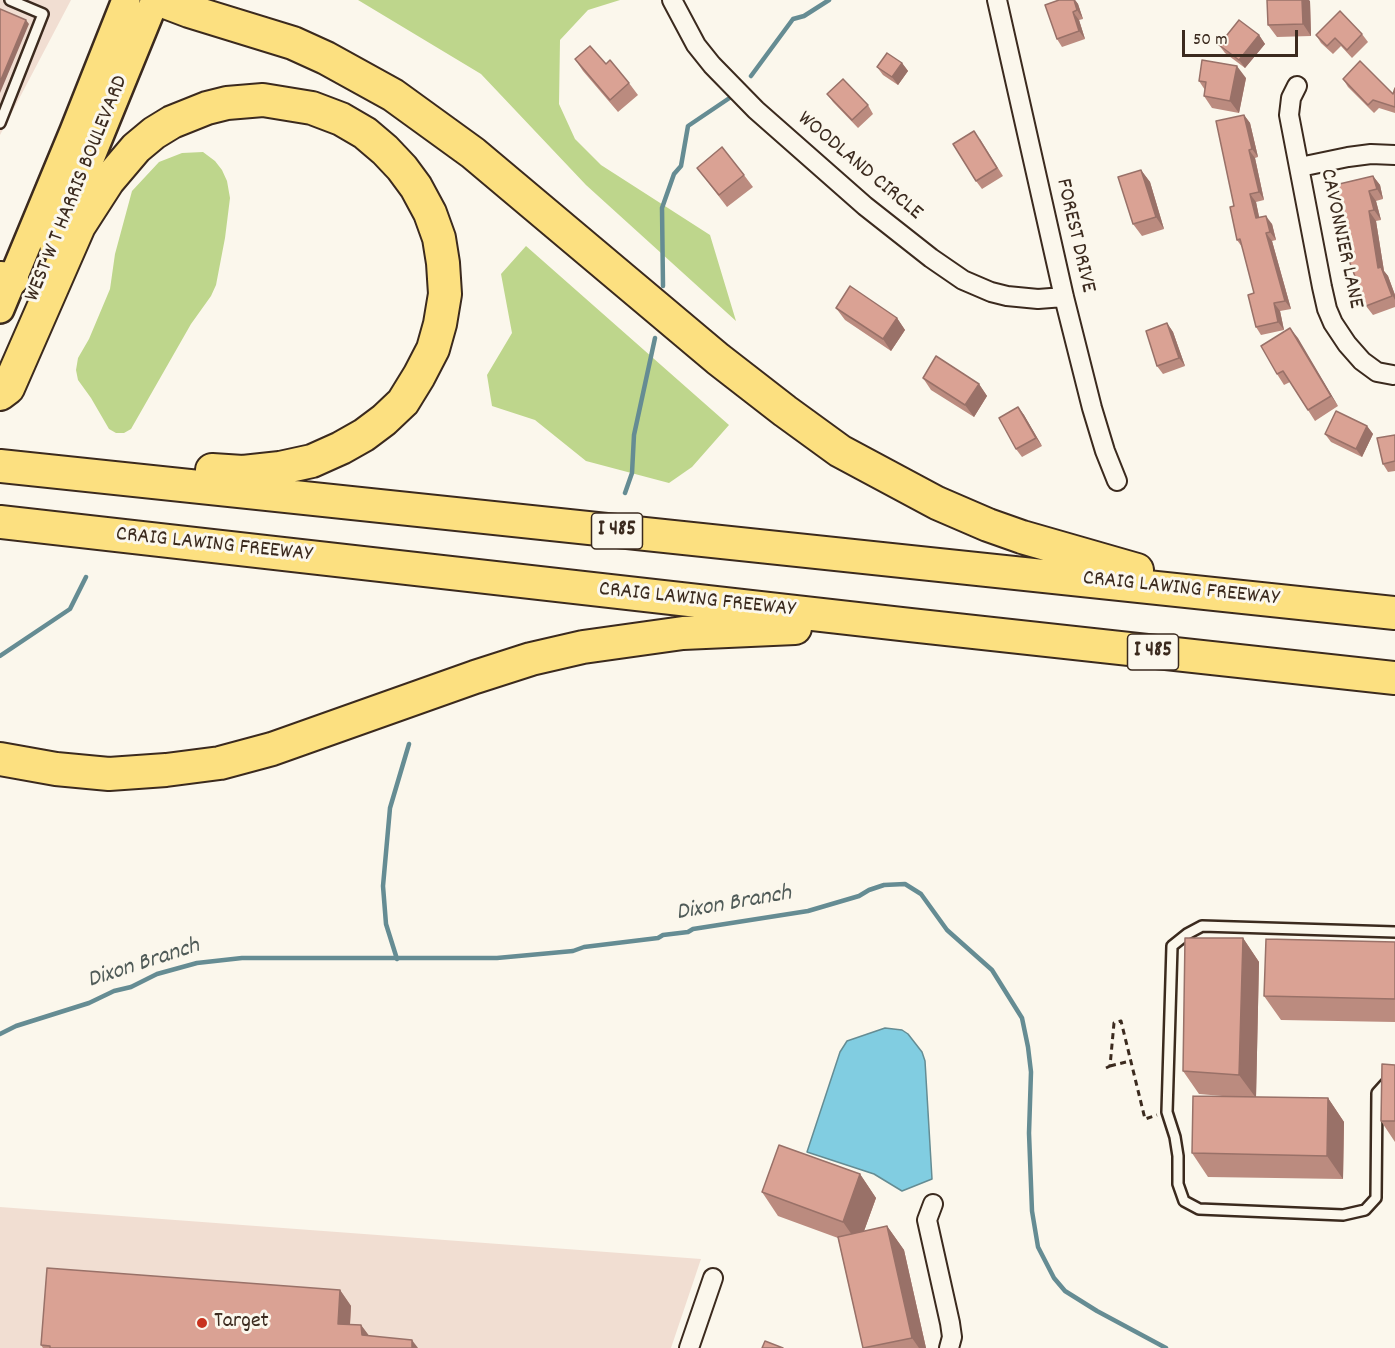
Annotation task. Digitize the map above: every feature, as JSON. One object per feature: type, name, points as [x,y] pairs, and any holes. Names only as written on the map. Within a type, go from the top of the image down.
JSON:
[{"type":"highway","points":[[160,0],[293,43],[393,94],[472,153],[785,411],[840,451],[891,480],[937,503],[1022,537],[1233,595]]},
{"type":"highway","points":[[0,394],[8,388],[79,226],[120,165],[154,133],[172,122],[207,108],[227,103],[263,100],[312,108],[341,118],[365,133],[385,150],[416,187],[430,213],[439,238],[443,263],[445,294],[433,349],[403,402],[364,435],[312,461],[280,468],[243,471],[158,466],[126,478]]},
{"type":"highway","name":"CRAIG LAWING FREEWAY","points":[[0,466],[1395,613]]},
{"type":"highway","name":"CRAIG LAWING FREEWAY","points":[[0,522],[910,626],[1395,678]]},
{"type":"highway","points":[[0,759],[56,769],[109,774],[220,763],[272,749],[531,659],[583,647],[682,633],[910,626]]},
{"type":"main road","name":"WEST W T HARRIS BOULEVARD","points":[[0,309],[6,279],[74,131],[126,0]]},
{"type":"main road","name":"WEST W T HARRIS BOULEVARD","points":[[0,378],[155,0]]},
{"type":"street","name":"WOODLAND CIRCLE","points":[[672,0],[696,45],[712,65],[756,110],[865,206],[931,258],[963,280],[1007,296],[1038,299],[1064,297]]},
{"type":"street","name":"FOREST DRIVE","points":[[997,0],[1064,297],[1092,408],[1117,481]]},
{"type":"street","name":"CAVONNIER LANE","points":[[1297,86],[1291,98],[1289,114],[1322,287],[1333,323],[1362,361],[1377,372],[1393,375]]},
{"type":"street","points":[[1300,167],[1348,156],[1395,155]]},
{"type":"street","points":[[933,1204],[927,1220],[950,1323],[952,1337],[949,1348]]},
{"type":"street","points":[[689,1348],[713,1278]]},
{"type":"lane","points":[[0,123],[14,87],[26,45],[44,14],[10,0]]},
{"type":"lane","points":[[4,83],[14,87]]},
{"type":"lane","points":[[1395,932],[1202,926],[1172,946],[1167,1113],[1175,1137],[1178,1184],[1184,1201],[1199,1209],[1343,1215],[1365,1210],[1376,1198],[1377,1093],[1395,1073]]},
{"type":"path","points":[[1130,1061],[1108,1067],[1114,1023],[1120,1021],[1145,1119],[1159,1115]]},
{"type":"shaded area","points":[[0,0],[71,0],[0,135]]},
{"type":"shaded area","points":[[0,1207],[701,1259],[671,1348],[0,1348]]},
{"type":"green space","points":[[358,0],[620,0],[588,10],[560,40],[559,104],[575,139],[601,165],[710,235],[736,321],[586,185],[481,74]]},
{"type":"green space","points":[[203,152],[222,170],[230,198],[216,285],[131,429],[124,433],[116,433],[109,429],[78,380],[76,370],[78,358],[89,339],[110,289],[115,254],[132,191],[159,162],[182,153]]},
{"type":"green space","points":[[526,246],[729,425],[692,467],[669,483],[586,461],[535,420],[492,406],[487,375],[512,333],[501,274]]},
{"type":"water","points":[[885,1028],[902,1030],[908,1034],[922,1052],[925,1061],[932,1179],[902,1191],[874,1174],[807,1152],[840,1052],[847,1041]]},
{"type":"building","points":[[1059,0],[1074,0],[1077,10],[1073,12],[1079,31],[1057,39],[1045,5]]},
{"type":"building","points":[[1267,0],[1302,0],[1303,24],[1268,25]]},
{"type":"building","points":[[0,9],[26,20],[0,82]]},
{"type":"building","points":[[1340,11],[1362,34],[1347,50],[1335,38],[1327,46],[1316,35]]},
{"type":"building","points":[[1239,20],[1259,35],[1239,60],[1219,45]]},
{"type":"building","points":[[590,46],[606,64],[610,60],[629,83],[610,100],[575,59]]},
{"type":"building","points":[[887,53],[902,63],[892,77],[877,67]]},
{"type":"building","points":[[1202,60],[1237,66],[1230,101],[1204,96],[1206,82],[1199,81]]},
{"type":"building","points":[[1360,61],[1393,94],[1395,88],[1395,107],[1373,100],[1368,105],[1343,79]]},
{"type":"building","points":[[843,79],[868,105],[852,120],[827,94]]},
{"type":"building","points":[[1244,115],[1259,192],[1250,194],[1256,218],[1266,216],[1270,232],[1266,233],[1285,301],[1274,303],[1278,322],[1256,327],[1248,295],[1254,293],[1240,239],[1237,240],[1230,207],[1234,206],[1216,121]]},
{"type":"building","points":[[974,131],[997,168],[976,181],[953,144]]},
{"type":"building","points":[[722,147],[744,175],[719,195],[697,168]]},
{"type":"building","points":[[1141,170],[1156,217],[1133,224],[1118,177]]},
{"type":"building","points":[[1373,176],[1377,189],[1369,191],[1374,210],[1369,211],[1378,268],[1381,267],[1392,296],[1366,306],[1350,263],[1335,185]]},
{"type":"building","points":[[850,286],[897,318],[883,339],[836,308]]},
{"type":"building","points":[[1167,323],[1179,358],[1157,366],[1146,331]]},
{"type":"building","points":[[1290,328],[1331,396],[1308,410],[1283,371],[1277,374],[1261,346]]},
{"type":"building","points":[[936,356],[979,384],[965,405],[923,378]]},
{"type":"building","points":[[1018,407],[1036,438],[1016,449],[999,418]]},
{"type":"building","points":[[1336,411],[1367,426],[1356,449],[1325,434]]},
{"type":"building","points":[[1395,435],[1395,461],[1383,464],[1377,438]]},
{"type":"building","points":[[1185,938],[1243,938],[1239,1075],[1183,1071]]},
{"type":"building","points":[[1266,939],[1395,942],[1395,999],[1264,996]]},
{"type":"building","points":[[1382,1064],[1395,1065],[1395,1121],[1381,1121]]},
{"type":"building","points":[[1193,1096],[1328,1098],[1327,1156],[1192,1153]]},
{"type":"building","points":[[779,1145],[860,1174],[843,1222],[762,1192]]},
{"type":"building","points":[[887,1226],[912,1338],[863,1348],[838,1237]]},
{"type":"building","name":"Target","points":[[47,1268],[340,1290],[338,1324],[361,1325],[362,1335],[412,1340],[412,1348],[50,1348],[50,1346],[41,1345]]},
{"type":"building","points":[[765,1341],[783,1348],[762,1348]]},
{"type":"waterway","points":[[751,76],[793,19],[804,16],[829,0]]},
{"type":"waterway","points":[[663,286],[662,208],[674,174],[681,166],[688,126],[731,97]]},
{"type":"waterway","points":[[625,493],[632,473],[634,435],[655,338]]},
{"type":"waterway","points":[[0,656],[70,609],[86,577]]},
{"type":"waterway","points":[[397,959],[386,924],[383,886],[390,808],[409,744]]},
{"type":"waterway","name":"Dixon Branch","points":[[0,1034],[16,1026],[131,987],[157,974],[197,963],[242,958],[497,958],[573,951],[584,947],[658,938],[693,929],[808,911],[859,896],[884,885],[905,884],[921,894],[947,930],[992,970],[1022,1018],[1031,1072],[1029,1133],[1032,1211],[1038,1247],[1054,1278],[1065,1291],[1166,1348]]},
{"type":"place","name":"Target","points":[[202,1323]]}]
